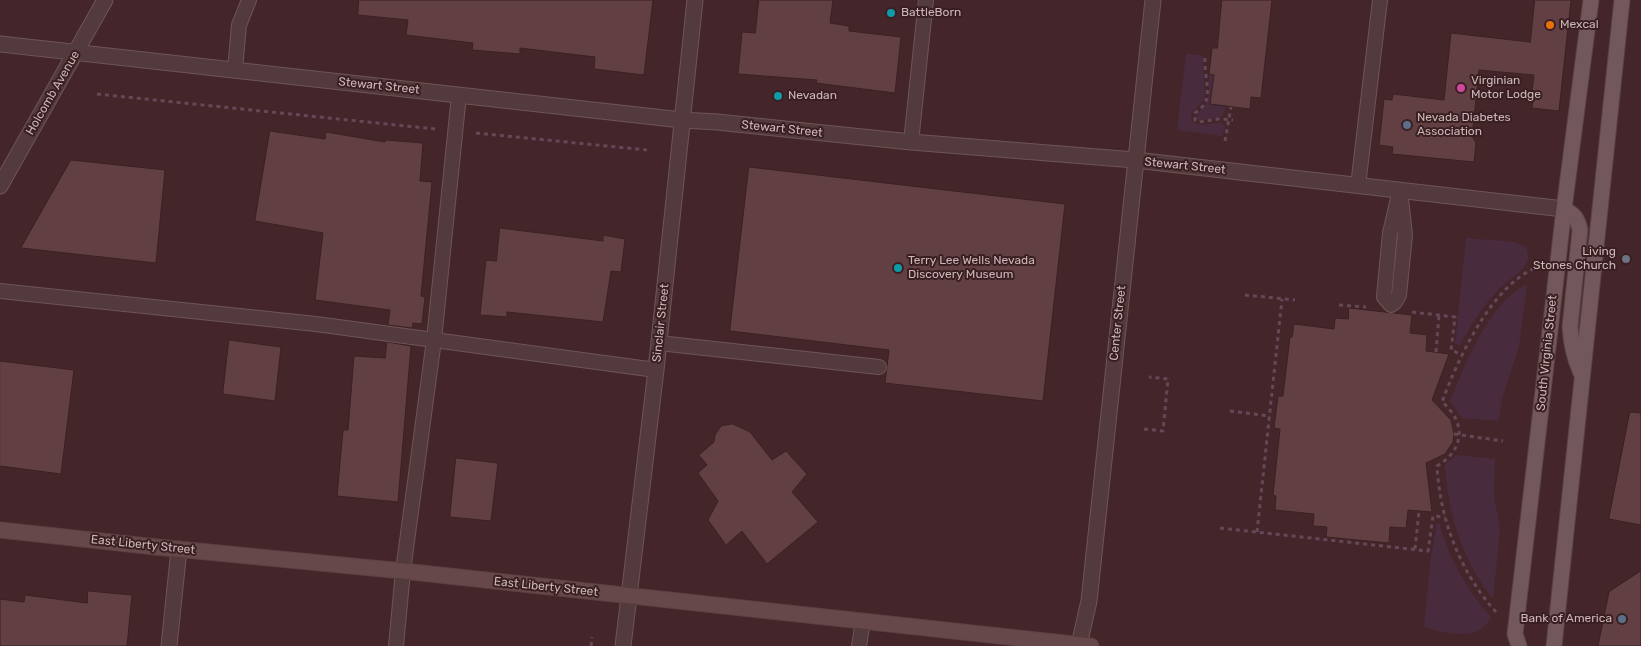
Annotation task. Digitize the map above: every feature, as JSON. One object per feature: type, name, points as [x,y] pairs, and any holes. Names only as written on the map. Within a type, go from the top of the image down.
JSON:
[{"type":"main road","name":"South Virginia Street","points":[[1519,646],[1515,634],[1564,209],[1591,0]]},
{"type":"main road","points":[[1554,646],[1622,0]]},
{"type":"main road","points":[[1564,209],[1575,216],[1580,230],[1570,327],[1575,359],[1582,376]]},
{"type":"main road","name":"East Liberty Street","points":[[0,530],[403,571],[1083,646]]},
{"type":"street","name":"Holcomb Avenue","points":[[0,186],[105,0]]},
{"type":"street","name":"Sinclair Street","points":[[623,646],[656,370],[695,0]]},
{"type":"street","name":"Center Street","points":[[1083,646],[1153,0]]},
{"type":"street","name":"Stewart Street","points":[[0,44],[682,120],[911,142],[1135,160],[1564,209]]},
{"type":"street","points":[[170,646],[179,549]]},
{"type":"lane","points":[[235,70],[239,25],[249,0]]},
{"type":"lane","points":[[911,142],[926,0]]},
{"type":"lane","points":[[1358,186],[1380,0]]},
{"type":"lane","points":[[396,646],[403,571],[434,340],[459,95]]},
{"type":"lane","points":[[1400,190],[1405,235],[1399,295],[1396,302],[1391,306],[1384,296],[1390,233],[1400,190]]},
{"type":"lane","points":[[0,291],[316,324],[656,370]]},
{"type":"lane","points":[[658,343],[879,367]]},
{"type":"lane","points":[[859,646],[863,621]]},
{"type":"path","points":[[1205,58],[1208,94],[1204,105],[1195,113],[1195,120],[1199,122],[1219,119],[1231,120]]},
{"type":"path","points":[[97,94],[647,150]]},
{"type":"path","points":[[1226,141],[1231,120],[1231,107]]},
{"type":"path","points":[[1498,615],[1468,574],[1450,534],[1445,517],[1438,489],[1437,466],[1444,462],[1451,454],[1456,447],[1460,435],[1456,418],[1442,402],[1470,338],[1497,300],[1512,283],[1524,273],[1535,268]]},
{"type":"path","points":[[1246,295],[1296,300]]},
{"type":"path","points":[[1257,532],[1282,299]]},
{"type":"path","points":[[1339,305],[1366,308]]},
{"type":"path","points":[[1403,311],[1455,317],[1451,350],[1462,355]]},
{"type":"path","points":[[1436,352],[1440,315]]},
{"type":"path","points":[[1144,429],[1163,431],[1168,379],[1150,377]]},
{"type":"path","points":[[1230,411],[1270,416]]},
{"type":"path","points":[[1454,434],[1503,441]]},
{"type":"path","points":[[1415,549],[1419,510]]},
{"type":"path","points":[[1220,528],[1428,551],[1433,516],[1445,517]]},
{"type":"path","points":[[591,646],[592,637]]},
{"type":"shaded area","points":[[1186,54],[1201,55],[1203,57],[1205,99],[1192,112],[1191,119],[1201,125],[1221,122],[1225,127],[1222,136],[1177,130]]},
{"type":"shaded area","points":[[1209,74],[1214,75],[1210,104],[1226,106],[1222,117],[1198,121],[1197,115],[1209,96]]},
{"type":"shaded area","points":[[1466,238],[1514,242],[1527,249],[1528,257],[1524,267],[1488,301],[1460,345],[1455,344]]},
{"type":"shaded area","points":[[1527,284],[1519,346],[1501,402],[1499,421],[1462,418],[1450,401],[1471,353],[1490,319],[1501,305],[1513,293]]},
{"type":"shaded area","points":[[1456,455],[1495,459],[1494,495],[1500,529],[1493,599],[1482,584],[1465,552],[1453,518],[1445,464]]},
{"type":"shaded area","points":[[1437,524],[1440,524],[1448,549],[1460,574],[1474,596],[1491,617],[1486,625],[1479,630],[1461,634],[1442,632],[1424,627],[1431,556]]},
{"type":"building","points":[[359,0],[653,0],[644,75],[594,69],[595,57],[520,48],[520,54],[472,50],[473,43],[406,35],[408,20],[358,15]]},
{"type":"building","points":[[759,0],[833,0],[830,23],[849,26],[849,31],[901,37],[895,93],[816,83],[817,80],[738,74],[742,32],[755,33]]},
{"type":"building","points":[[1222,0],[1272,0],[1261,98],[1251,97],[1250,109],[1210,104],[1214,75],[1209,74],[1212,48],[1217,48]]},
{"type":"building","points":[[1535,0],[1571,0],[1559,111],[1532,108],[1534,75],[1479,70],[1472,136],[1476,143],[1474,162],[1392,154],[1393,147],[1379,145],[1384,99],[1392,100],[1393,94],[1444,100],[1451,33],[1530,42]]},
{"type":"building","points":[[270,131],[325,139],[326,132],[385,142],[386,140],[423,143],[420,181],[432,182],[421,296],[425,297],[422,324],[413,323],[412,328],[388,325],[390,310],[315,300],[323,233],[255,221]]},
{"type":"building","points":[[71,160],[165,170],[156,263],[21,248]]},
{"type":"building","name":"Terry Lee Wells Nevada Discovery Museum","points":[[749,167],[1065,204],[1043,401],[885,383],[889,350],[730,331]]},
{"type":"building","points":[[500,228],[603,241],[603,235],[625,239],[621,272],[611,271],[603,322],[507,312],[507,317],[480,315],[486,260],[496,261]]},
{"type":"building","points":[[1349,308],[1412,315],[1410,333],[1427,335],[1426,351],[1449,354],[1432,400],[1451,420],[1454,434],[1453,442],[1445,454],[1426,463],[1432,512],[1408,510],[1406,528],[1390,527],[1389,543],[1326,537],[1327,527],[1313,526],[1314,514],[1275,510],[1276,496],[1273,495],[1280,429],[1274,428],[1278,396],[1283,396],[1290,337],[1292,337],[1294,324],[1334,329],[1335,318],[1348,319]]},
{"type":"building","points":[[229,340],[281,347],[275,401],[223,394]]},
{"type":"building","points":[[387,342],[411,346],[398,502],[337,496],[343,430],[348,430],[354,356],[385,358]]},
{"type":"building","points":[[0,361],[74,370],[61,474],[0,466]]},
{"type":"building","points":[[1630,412],[1641,413],[1641,525],[1609,519]]},
{"type":"building","points":[[733,424],[750,432],[772,460],[786,451],[807,474],[792,492],[818,522],[767,564],[742,531],[726,545],[708,520],[718,501],[698,473],[707,465],[699,455],[714,442],[715,435],[721,426]]},
{"type":"building","points":[[456,458],[498,463],[491,521],[450,517]]},
{"type":"building","name":"Bank of America","points":[[1641,571],[1641,646],[1598,646],[1609,592]]},
{"type":"building","points":[[88,591],[132,595],[127,646],[0,646],[0,599],[24,602],[25,595],[87,603]]},
{"type":"place","name":"BattleBorn","points":[[891,13]]},
{"type":"place","name":"Mexcal","points":[[1550,25]]},
{"type":"place","name":"Virginian Motor Lodge","points":[[1461,88]]},
{"type":"place","name":"Nevadan","points":[[778,96]]},
{"type":"place","name":"Nevada Diabetes Association","points":[[1407,125]]},
{"type":"place","name":"Living Stones Church","points":[[1626,259]]},
{"type":"place","name":"Terry Lee Wells Nevada Discovery Museum","points":[[898,268]]},
{"type":"place","name":"Bank of America","points":[[1622,619]]}]
